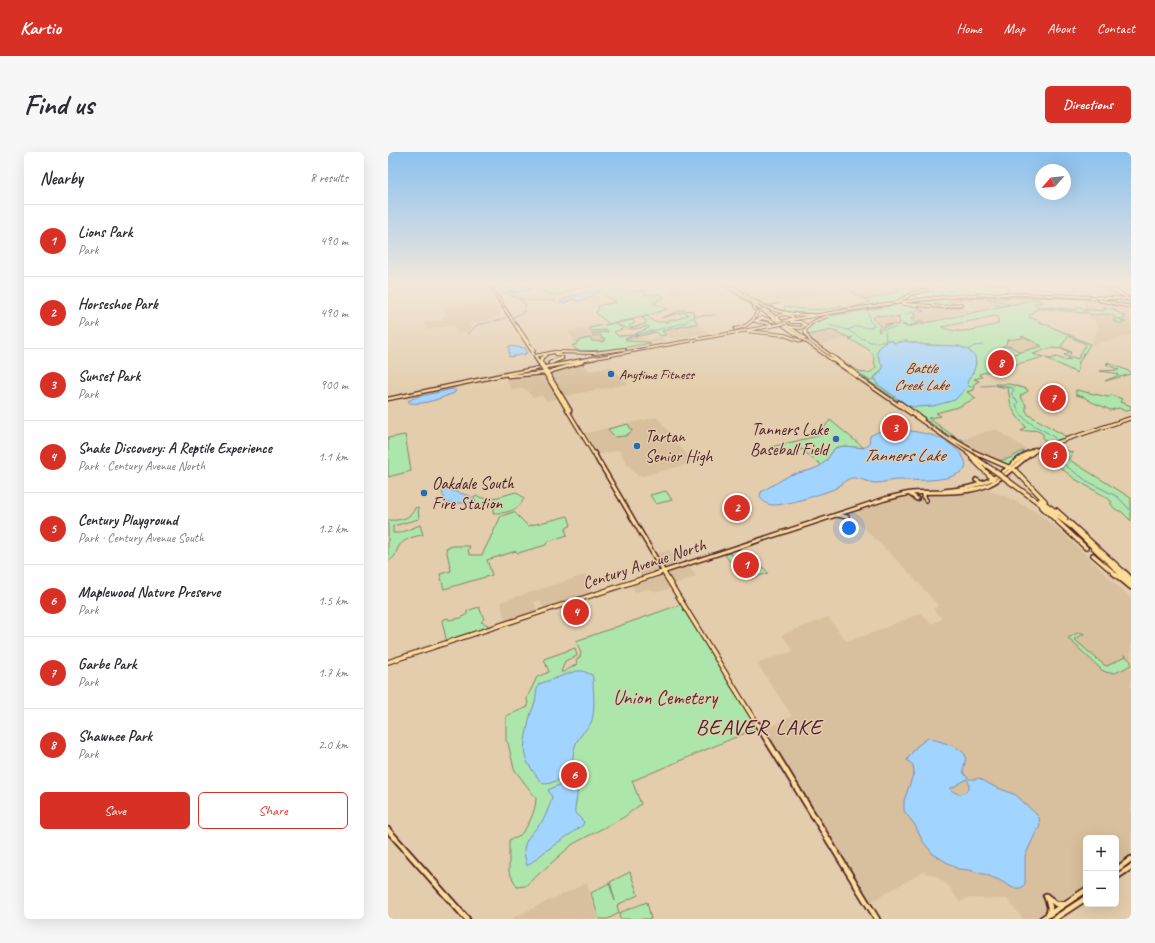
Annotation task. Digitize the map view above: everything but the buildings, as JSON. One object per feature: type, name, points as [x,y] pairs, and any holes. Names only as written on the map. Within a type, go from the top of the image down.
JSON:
[{"type":"highway","points":[[725,332],[742,327],[753,320]]},
{"type":"highway","points":[[758,320],[755,321],[760,324],[774,324]]},
{"type":"highway","points":[[766,320],[832,360]]},
{"type":"highway","points":[[769,320],[774,324]]},
{"type":"highway","points":[[776,320],[832,360],[950,439],[978,454],[1011,468],[1131,579]]},
{"type":"highway","points":[[777,320],[1066,519]]},
{"type":"highway","points":[[535,356],[559,352],[599,353],[774,324],[786,323],[801,322],[806,326],[797,328],[786,323],[780,320]]},
{"type":"highway","points":[[786,323],[790,320]]},
{"type":"highway","points":[[786,323],[801,320]]},
{"type":"highway","points":[[786,323],[805,320]]},
{"type":"highway","points":[[816,320],[806,328],[804,332],[805,336],[817,347]]},
{"type":"highway","points":[[786,323],[860,377]]},
{"type":"highway","points":[[774,324],[767,327],[765,330],[773,333],[782,329]]},
{"type":"highway","points":[[388,398],[774,324]]},
{"type":"highway","points":[[730,332],[753,332],[784,335],[809,346]]},
{"type":"highway","points":[[388,398],[471,379],[544,367],[634,348]]},
{"type":"highway","points":[[541,364],[542,358],[551,354]]},
{"type":"highway","points":[[535,356],[558,354],[562,357],[558,361],[544,367]]},
{"type":"highway","points":[[467,382],[501,376],[547,373],[606,355]]},
{"type":"highway","points":[[950,439],[993,478]]},
{"type":"highway","points":[[1007,478],[1044,509],[1086,548]]},
{"type":"highway","points":[[1021,490],[1072,527],[1131,585]]},
{"type":"highway","points":[[1093,555],[1131,585]]},
{"type":"main road","points":[[512,320],[535,356],[544,367],[663,571],[877,919]]},
{"type":"main road","points":[[1011,468],[1040,448],[1131,417]]},
{"type":"main road","name":"Century Avenue North","points":[[388,662],[885,498],[906,492],[952,490],[979,485],[1011,468]]},
{"type":"main road","name":"Century Avenue North","points":[[885,498],[904,494],[964,491],[978,488],[996,481],[1011,468]]},
{"type":"main road","points":[[976,480],[983,483]]},
{"type":"main road","points":[[964,491],[978,487],[979,485]]},
{"type":"main road","points":[[926,500],[924,495],[928,492]]},
{"type":"main road","points":[[904,494],[914,495],[917,498]]},
{"type":"main road","points":[[834,515],[847,516],[848,510]]},
{"type":"main road","points":[[388,830],[467,919]]},
{"type":"main road","points":[[1119,868],[1131,859]]},
{"type":"main road","points":[[1119,876],[1131,867]]},
{"type":"main road","points":[[1042,919],[1083,892]]},
{"type":"main road","points":[[1049,915],[1050,907],[1046,896],[1056,904],[1061,905],[1066,903]]},
{"type":"main road","points":[[1054,919],[1083,900]]},
{"type":"shaded area","points":[[443,320],[487,320],[469,324],[471,328],[466,332],[457,334],[454,325],[427,330],[425,323]]},
{"type":"shaded area","points":[[824,320],[932,320],[817,345],[806,336]]},
{"type":"shaded area","points":[[1093,320],[1131,320],[1131,335],[1091,345],[1099,327]]},
{"type":"shaded area","points":[[928,322],[950,331],[1014,331],[1045,346],[1014,354],[925,323]]},
{"type":"shaded area","points":[[698,323],[703,328],[666,335],[662,331]]},
{"type":"shaded area","points":[[589,328],[592,331],[607,330],[608,332],[593,336],[601,335],[605,339],[603,342],[581,340],[576,343],[568,332]]},
{"type":"shaded area","points":[[703,329],[709,333],[672,339],[668,335]]},
{"type":"shaded area","points":[[638,336],[648,339],[661,337],[665,341],[651,343],[647,341],[631,342],[625,339]]},
{"type":"shaded area","points":[[583,364],[589,371],[612,367],[628,384],[565,396],[553,376],[556,373]]},
{"type":"shaded area","points":[[540,376],[544,377],[557,398],[547,401],[542,396],[532,397],[526,389],[521,388],[512,390],[506,379]]},
{"type":"shaded area","name":"Tartan Senior High","points":[[657,417],[693,463],[638,476],[627,464],[619,450],[598,455],[586,433]]},
{"type":"shaded area","points":[[995,429],[1029,451],[1007,466],[983,456],[957,441]]},
{"type":"shaded area","points":[[982,489],[1005,496],[1036,512],[1065,535],[1131,599],[1131,857],[1119,865],[1119,835],[1083,835],[1083,889],[1038,919],[1023,919],[1007,899],[967,898],[960,902],[948,885],[936,876],[923,872],[870,902],[765,729],[792,716],[757,663],[793,651],[782,635],[828,617],[846,641],[870,634],[921,613],[931,624],[942,619],[933,609],[939,606],[904,567],[848,513],[899,496],[921,493],[956,493]]},
{"type":"shaded area","points":[[670,550],[681,568],[689,565],[696,576],[674,584],[656,554]]},
{"type":"shaded area","points":[[653,564],[670,588],[658,592],[649,589],[635,592],[632,585],[644,581],[637,569]]},
{"type":"shaded area","points":[[585,575],[592,593],[544,609],[540,600],[534,602],[537,611],[505,621],[501,602]]},
{"type":"shaded area","points":[[587,883],[597,919],[510,919],[559,896]]},
{"type":"green space","points":[[604,320],[629,320],[609,324]]},
{"type":"green space","points":[[633,320],[635,323],[629,326],[631,328],[645,324],[646,321],[644,320],[665,322],[674,320],[695,320],[698,323],[662,331],[666,335],[660,336],[656,332],[640,336],[635,334],[649,328],[648,326],[628,329],[617,323]]},
{"type":"green space","points":[[818,320],[875,320],[881,326],[878,329],[879,332],[883,327],[891,325],[885,324],[899,325],[899,320],[913,320],[915,322],[921,320],[924,322],[908,326],[902,324],[906,327],[940,320],[977,320],[942,327],[949,330],[962,331],[998,324],[998,320],[1035,320],[1090,344],[1078,362],[1077,373],[1045,358],[1050,359],[1057,357],[1064,360],[1071,359],[1064,355],[1069,352],[1064,349],[1050,348],[1033,354],[1044,357],[979,374],[982,377],[974,379],[979,381],[974,384],[973,390],[967,392],[976,398],[958,407],[936,413],[941,416],[928,418],[958,439],[962,439],[974,450],[986,457],[998,460],[1013,457],[1022,451],[1025,452],[1009,465],[1006,465],[973,452],[809,340],[805,334],[810,324]],"holes":[[[832,330],[850,338],[853,337],[849,339],[871,352],[874,356],[876,367],[869,372],[861,372],[835,357],[817,344],[808,335]],[[1022,336],[1042,346],[1014,354],[1020,352],[1010,346],[1003,348],[1001,347],[1006,345],[1007,340],[1022,338]],[[1068,336],[1086,344],[1078,359],[1069,356],[1071,352],[1061,347]],[[886,340],[893,341],[894,343],[906,341],[925,345],[958,346],[967,349],[974,355],[976,363],[973,372],[890,393],[877,384],[874,378],[883,368],[877,353],[880,346],[885,345]]]},
{"type":"green space","points":[[1121,320],[1126,322],[1120,323],[1113,321]]},
{"type":"green space","points":[[615,323],[623,329],[614,332],[618,336],[634,335],[638,336],[625,339],[651,343],[610,350],[577,351],[572,345],[576,345],[576,343],[581,340],[590,338],[592,341],[603,342],[605,339],[601,338],[601,335],[593,336],[591,334],[608,332],[607,330],[592,331],[589,328]]},
{"type":"green space","points":[[1107,362],[1131,372],[1131,374],[1105,381],[1119,375],[1100,371],[1119,370],[1106,364],[1109,363]]},
{"type":"green space","points":[[995,384],[1009,384],[1027,389],[1028,391],[1020,396],[1026,405],[1026,411],[1029,415],[1067,437],[1049,443],[1043,439],[1043,434],[1039,432],[1034,430],[1021,431],[1026,427],[1013,409],[1008,388],[997,386]]},
{"type":"green space","points":[[1076,390],[1108,397],[1112,395],[1122,399],[1120,402],[1131,406],[1131,410],[1125,411],[1119,408],[1110,410],[1084,397],[1076,395]]},
{"type":"green space","points":[[830,420],[864,448],[844,446],[835,448],[826,461],[821,465],[802,449],[779,455],[771,447],[826,434],[823,429]]},
{"type":"green space","points":[[628,424],[632,431],[625,436],[615,437],[608,429]]},
{"type":"green space","points":[[405,435],[411,471],[388,477],[388,438]]},
{"type":"green space","points":[[1055,446],[1063,447],[1073,453],[1068,459],[1131,498],[1131,521],[1122,512],[1115,509],[1111,504],[1111,501],[1106,497],[1075,479],[1052,461],[1054,459],[1048,453],[1054,453],[1052,449]]},
{"type":"green space","points":[[666,491],[672,500],[656,504],[650,495]]},
{"type":"green space","points":[[516,492],[524,498],[521,503],[515,509],[502,513],[493,513],[495,507],[492,504],[475,504],[475,500],[473,498],[477,496],[481,498],[491,498]]},
{"type":"green space","points":[[418,507],[419,519],[393,526],[393,533],[400,533],[420,525],[423,535],[404,541],[399,546],[394,557],[388,561],[388,520],[408,517],[415,508]]},
{"type":"green space","points":[[514,512],[528,526],[568,516],[571,525],[565,529],[567,535],[547,542],[546,545],[518,553],[516,551],[487,560],[492,575],[444,589],[440,574],[451,571],[446,548],[453,546],[470,546],[468,551],[470,555],[482,555],[501,516]]},
{"type":"green space","points":[[730,553],[740,564],[756,564],[765,569],[768,573],[750,579],[733,566],[725,555]]},
{"type":"green space","name":"Union Cemetery","points":[[682,604],[757,728],[632,781],[641,804],[624,817],[573,844],[525,886],[517,887],[509,872],[509,840],[522,834],[533,814],[536,798],[514,769],[508,743],[506,741],[506,716],[528,707],[527,698],[537,677],[549,672],[544,659],[575,648],[577,656],[565,661],[561,672],[564,672],[577,664],[576,660],[580,657],[581,653],[576,641]]},
{"type":"green space","points":[[479,607],[484,619],[481,622],[488,625],[488,627],[448,640],[446,639],[442,620],[448,618],[449,620],[461,618],[467,614],[467,611]]},
{"type":"green space","points":[[1080,632],[1084,634],[1074,639],[1104,665],[1107,666],[1125,657],[1124,655],[1131,661],[1131,665],[1113,673],[1102,670],[1068,638]]},
{"type":"green space","points":[[630,872],[638,895],[617,905],[619,913],[608,919],[599,919],[591,893],[609,883],[615,901],[610,882]]},
{"type":"green space","points":[[647,902],[651,919],[620,919],[619,913]]},
{"type":"water","name":"Battle Creek Lake","points":[[886,340],[893,341],[894,343],[906,341],[925,345],[958,346],[967,349],[975,356],[974,370],[967,382],[968,386],[955,400],[933,406],[908,406],[877,384],[874,377],[878,375],[883,368],[877,353],[880,346],[885,344]]},
{"type":"water","points":[[509,346],[525,348],[526,354],[509,357]]},
{"type":"water","points":[[453,389],[456,391],[454,393],[433,401],[410,403],[408,401],[416,397]]},
{"type":"water","name":"Tanners Lake","points":[[903,430],[918,432],[944,440],[956,448],[964,458],[966,464],[965,469],[951,477],[933,480],[894,480],[876,483],[858,478],[852,478],[828,491],[778,505],[768,504],[760,497],[761,492],[790,475],[811,470],[820,466],[826,461],[835,448],[844,446],[864,448],[869,444],[870,436],[880,431]]},
{"type":"water","points":[[446,489],[470,496],[476,501],[471,503],[446,503],[442,492]]},
{"type":"water","points":[[576,671],[583,671],[592,675],[594,710],[592,719],[590,725],[576,744],[568,772],[556,781],[547,784],[542,783],[527,762],[524,750],[529,720],[535,702],[537,689],[539,684]]},
{"type":"water","points":[[928,738],[959,749],[965,755],[966,759],[963,771],[967,778],[979,778],[993,786],[1016,795],[1039,817],[1040,827],[1037,830],[1025,856],[1025,884],[1021,888],[1013,888],[984,874],[958,869],[933,854],[922,840],[915,825],[904,811],[904,801],[914,772],[913,765],[907,760],[916,747]],"holes":[[[967,779],[969,788],[967,791],[960,794],[950,789]]]},
{"type":"water","points":[[566,782],[574,783],[576,787],[577,794],[575,813],[584,822],[582,826],[527,866],[524,852],[526,841],[543,820],[547,812],[552,797],[548,790]]},
{"type":"waterway","points":[[494,321],[499,320]]},
{"type":"waterway","points":[[636,335],[684,323],[689,320]]},
{"type":"waterway","points":[[847,330],[858,326],[870,328],[874,325],[869,320]]},
{"type":"waterway","points":[[467,334],[477,325],[491,322]]},
{"type":"waterway","points":[[829,325],[847,330]]},
{"type":"waterway","points":[[883,330],[888,328],[896,328]]},
{"type":"waterway","points":[[847,330],[857,336]]},
{"type":"waterway","points":[[885,332],[886,340]]},
{"type":"waterway","points":[[627,338],[634,335]]},
{"type":"waterway","points":[[859,337],[871,342],[885,342]]},
{"type":"waterway","points":[[968,350],[974,346],[983,345]]},
{"type":"waterway","points":[[845,364],[869,380],[874,379]]},
{"type":"waterway","points":[[981,386],[998,385],[1013,388],[1014,390],[1011,394],[1018,402],[1016,405],[1028,422],[1055,438]]},
{"type":"waterway","points":[[968,386],[972,387]]},
{"type":"waterway","points":[[1055,445],[1058,453],[1057,458],[1059,461],[1087,481],[1118,497],[1131,511]]},
{"type":"place","name":"Shawnee Park","points":[[1001,363]]},
{"type":"place","name":"Anytime Fitness","points":[[611,374]]},
{"type":"place","name":"Garbe Park","points":[[1053,398]]},
{"type":"place","name":"Sunset Park","points":[[895,428]]},
{"type":"place","name":"Tanners Lake Baseball Field","points":[[836,439]]},
{"type":"place","name":"Tartan Senior High","points":[[637,446]]},
{"type":"place","name":"Century Playground","points":[[1054,455]]},
{"type":"place","name":"Oakdale South Fire Station","points":[[424,493]]},
{"type":"place","name":"Horseshoe Park","points":[[737,508]]},
{"type":"place","name":"Lions Park","points":[[746,565]]},
{"type":"place","name":"Snake Discovery: A Reptile Experience","points":[[576,612]]},
{"type":"place","name":"Maplewood Nature Preserve","points":[[574,775]]},
{"type":"district","name":"BEAVER LAKE","points":[[759,727]]}]
